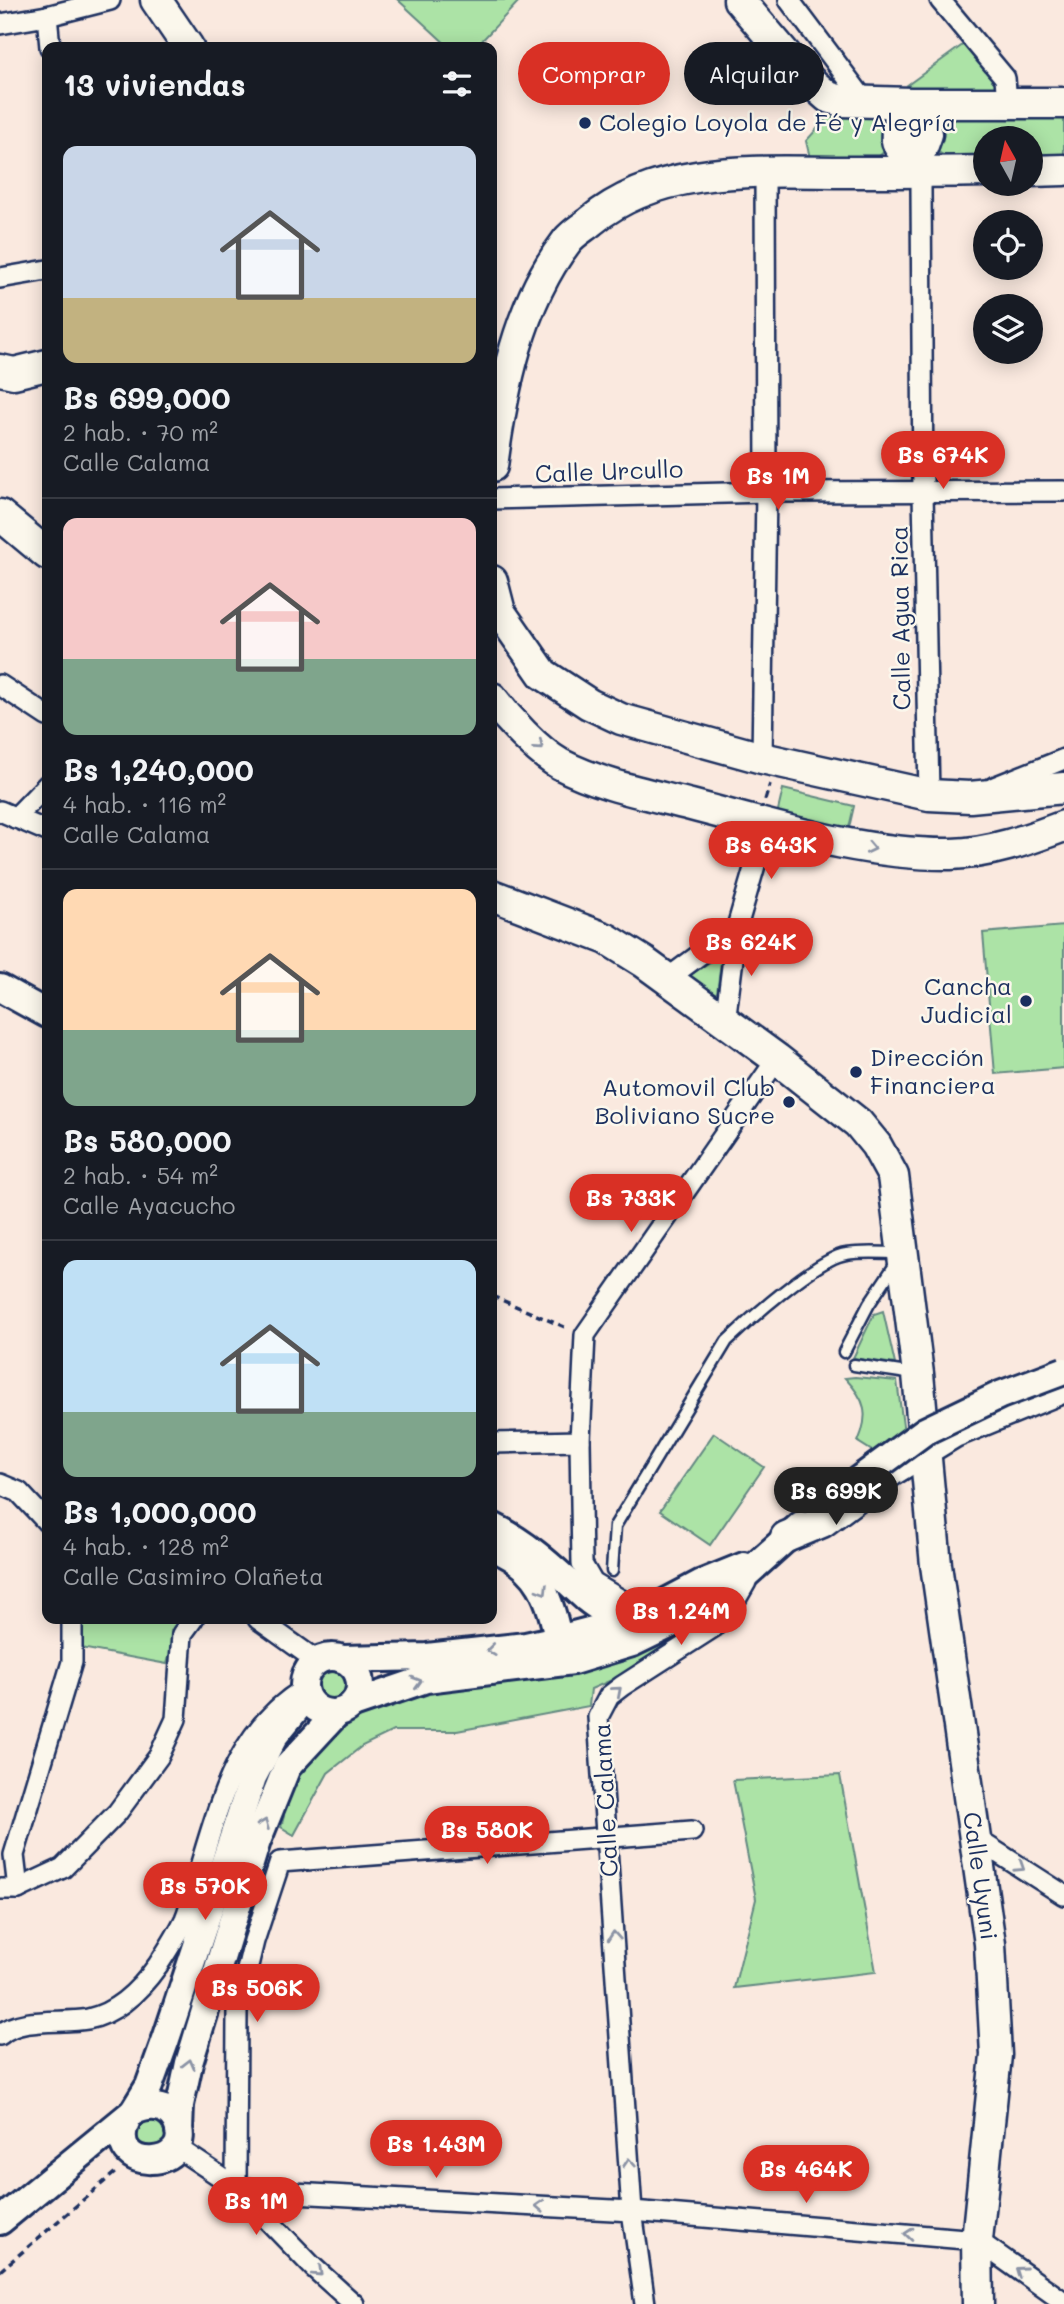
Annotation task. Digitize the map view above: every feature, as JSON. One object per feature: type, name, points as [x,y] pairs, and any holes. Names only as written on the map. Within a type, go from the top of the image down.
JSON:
[{"type":"main road","points":[[156,0],[185,42]]},
{"type":"main road","points":[[739,0],[803,75],[828,97],[842,101],[864,100],[907,148]]},
{"type":"main road","points":[[907,148],[957,103],[1064,103]]},
{"type":"main road","points":[[497,426],[500,402],[530,303],[568,240],[611,205],[662,184],[712,175],[765,172],[907,148],[973,167]]},
{"type":"main road","points":[[1043,171],[1064,170]]},
{"type":"main road","points":[[0,370],[14,373],[42,366]]},
{"type":"main road","points":[[0,514],[42,550]]},
{"type":"main road","points":[[497,600],[500,612],[543,674],[589,704],[621,719],[770,760],[929,795],[1040,795]]},
{"type":"main road","points":[[497,705],[510,722],[559,763],[612,784],[762,823],[882,850],[951,854],[984,851],[1011,845],[1064,826]]},
{"type":"main road","points":[[1011,845],[1040,795]]},
{"type":"main road","name":"Calle Uyuni","points":[[497,897],[607,939],[667,979],[777,1059],[858,1123],[876,1144],[893,1176],[919,1386],[936,1565],[990,1944],[996,2055],[977,2240],[978,2304]]},
{"type":"main road","points":[[786,1537],[822,1522],[892,1470],[954,1432],[1064,1387]]},
{"type":"street","points":[[0,24],[47,16],[110,0]]},
{"type":"street","points":[[789,0],[864,100]]},
{"type":"street","points":[[940,0],[1005,78],[1007,103]]},
{"type":"street","points":[[47,16],[50,42]]},
{"type":"street","name":"Calle Agua Rica","points":[[907,148],[923,492],[929,795]]},
{"type":"street","points":[[765,172],[770,760]]},
{"type":"street","points":[[0,278],[42,271]]},
{"type":"street","name":"Calle Urcullo","points":[[497,499],[766,492],[1064,491]]},
{"type":"street","points":[[0,685],[42,713]]},
{"type":"street","points":[[1040,795],[1064,758]]},
{"type":"street","points":[[7,815],[42,789]]},
{"type":"street","points":[[7,815],[42,829]]},
{"type":"street","points":[[725,1022],[737,928],[762,823]]},
{"type":"street","points":[[667,979],[737,928]]},
{"type":"street","points":[[0,970],[42,992]]},
{"type":"street","points":[[0,988],[42,1011]]},
{"type":"street","points":[[635,1625],[593,1583],[584,1570],[580,1523],[580,1441],[585,1335],[777,1059]]},
{"type":"street","name":"Calle Calama","points":[[645,2304],[632,2211],[598,1717],[609,1696],[714,1627],[735,1601],[760,1559],[925,1431],[1000,1395],[1064,1371]]},
{"type":"street","points":[[497,1443],[580,1441]]},
{"type":"street","points":[[0,1484],[19,1492],[42,1517]]},
{"type":"street","points":[[497,1529],[524,1544],[589,1601],[635,1625]]},
{"type":"street","points":[[497,1549],[511,1556],[542,1586],[550,1603],[561,1651]]},
{"type":"street","points":[[305,1693],[319,1710],[345,1709],[426,1679],[561,1651],[635,1625],[714,1602],[760,1559]]},
{"type":"street","points":[[72,1624],[72,1662],[14,1855],[9,1889],[63,1868],[117,1813],[159,1756],[176,1719],[182,1634],[189,1624]]},
{"type":"street","points":[[267,1624],[329,1660],[356,1670],[360,1688],[345,1709],[286,1767],[257,1841],[189,2063],[180,2105],[177,2139],[170,2154],[154,2161],[145,2161],[130,2152],[123,2136],[130,2116],[149,2086],[253,1777],[275,1735],[305,1693],[306,1673],[329,1660],[427,1657],[526,1646],[561,1651]]},
{"type":"street","points":[[0,2035],[5,2030],[34,2022],[89,2018],[122,2004],[157,1966],[185,1919],[224,1787],[251,1738],[282,1702],[305,1693]]},
{"type":"street","points":[[236,2187],[237,2011],[254,1941],[280,1862],[692,1831]]},
{"type":"street","points":[[975,1838],[1064,1895]]},
{"type":"street","points":[[0,2221],[130,2116],[149,2106],[158,2107],[172,2116],[177,2139],[236,2187],[313,2267],[354,2304]]},
{"type":"street","points":[[236,2187],[275,2192],[632,2211],[977,2240],[1064,2302]]},
{"type":"lane","points":[[844,1352],[869,1304],[903,1253]]},
{"type":"lane","points":[[612,1571],[615,1526],[727,1342],[750,1318],[822,1263],[844,1254],[903,1253]]},
{"type":"lane","points":[[854,1365],[919,1386]]},
{"type":"path","points":[[762,823],[770,760]]},
{"type":"path","points":[[497,1298],[585,1335]]},
{"type":"path","points":[[0,2272],[114,2176],[130,2152]]},
{"type":"green space","points":[[398,0],[520,0],[481,42],[444,42]]},
{"type":"green space","points":[[964,44],[994,76],[997,86],[988,93],[895,94]]},
{"type":"green space","points":[[1064,116],[1064,156],[1043,157],[1043,126],[973,126],[973,158],[942,155],[935,145],[936,128],[945,120],[955,117]]},
{"type":"green space","points":[[875,117],[887,126],[888,141],[887,148],[876,158],[810,158],[806,141],[827,118]]},
{"type":"green space","points":[[783,789],[854,806],[848,832],[777,815]]},
{"type":"green space","name":"Cancha Judicial","points":[[1064,926],[1064,1068],[995,1074],[983,933]]},
{"type":"green space","points":[[722,954],[716,1001],[686,978]]},
{"type":"green space","points":[[883,1311],[895,1364],[853,1358],[874,1314]]},
{"type":"green space","points":[[845,1378],[897,1381],[904,1433],[877,1454],[858,1442],[864,1423],[864,1408],[858,1393]]},
{"type":"green space","points":[[714,1433],[764,1467],[710,1545],[660,1511]]},
{"type":"green space","points":[[697,1622],[621,1676],[591,1689],[589,1706],[457,1731],[393,1731],[362,1746],[328,1773],[294,1835],[281,1827],[284,1816],[276,1813],[293,1783],[321,1746],[372,1705]]},
{"type":"green space","points":[[83,1624],[178,1624],[167,1664],[81,1648]]},
{"type":"green space","points":[[331,1665],[345,1671],[351,1685],[345,1699],[331,1705],[317,1699],[311,1685],[317,1671]]},
{"type":"green space","points":[[840,1775],[876,1972],[734,1988],[756,1899],[733,1780]]},
{"type":"green space","points":[[157,2118],[165,2132],[162,2143],[159,2147],[138,2146],[133,2127],[136,2122]]},
{"type":"place","name":"Colegio Loyola de Fé y Alegría","points":[[585,123]]},
{"type":"place","name":"Cancha Judicial","points":[[1026,1001]]},
{"type":"place","name":"Dirección Financiera","points":[[856,1072]]},
{"type":"place","name":"Automovil Club Boliviano Sucre","points":[[789,1102]]}]
